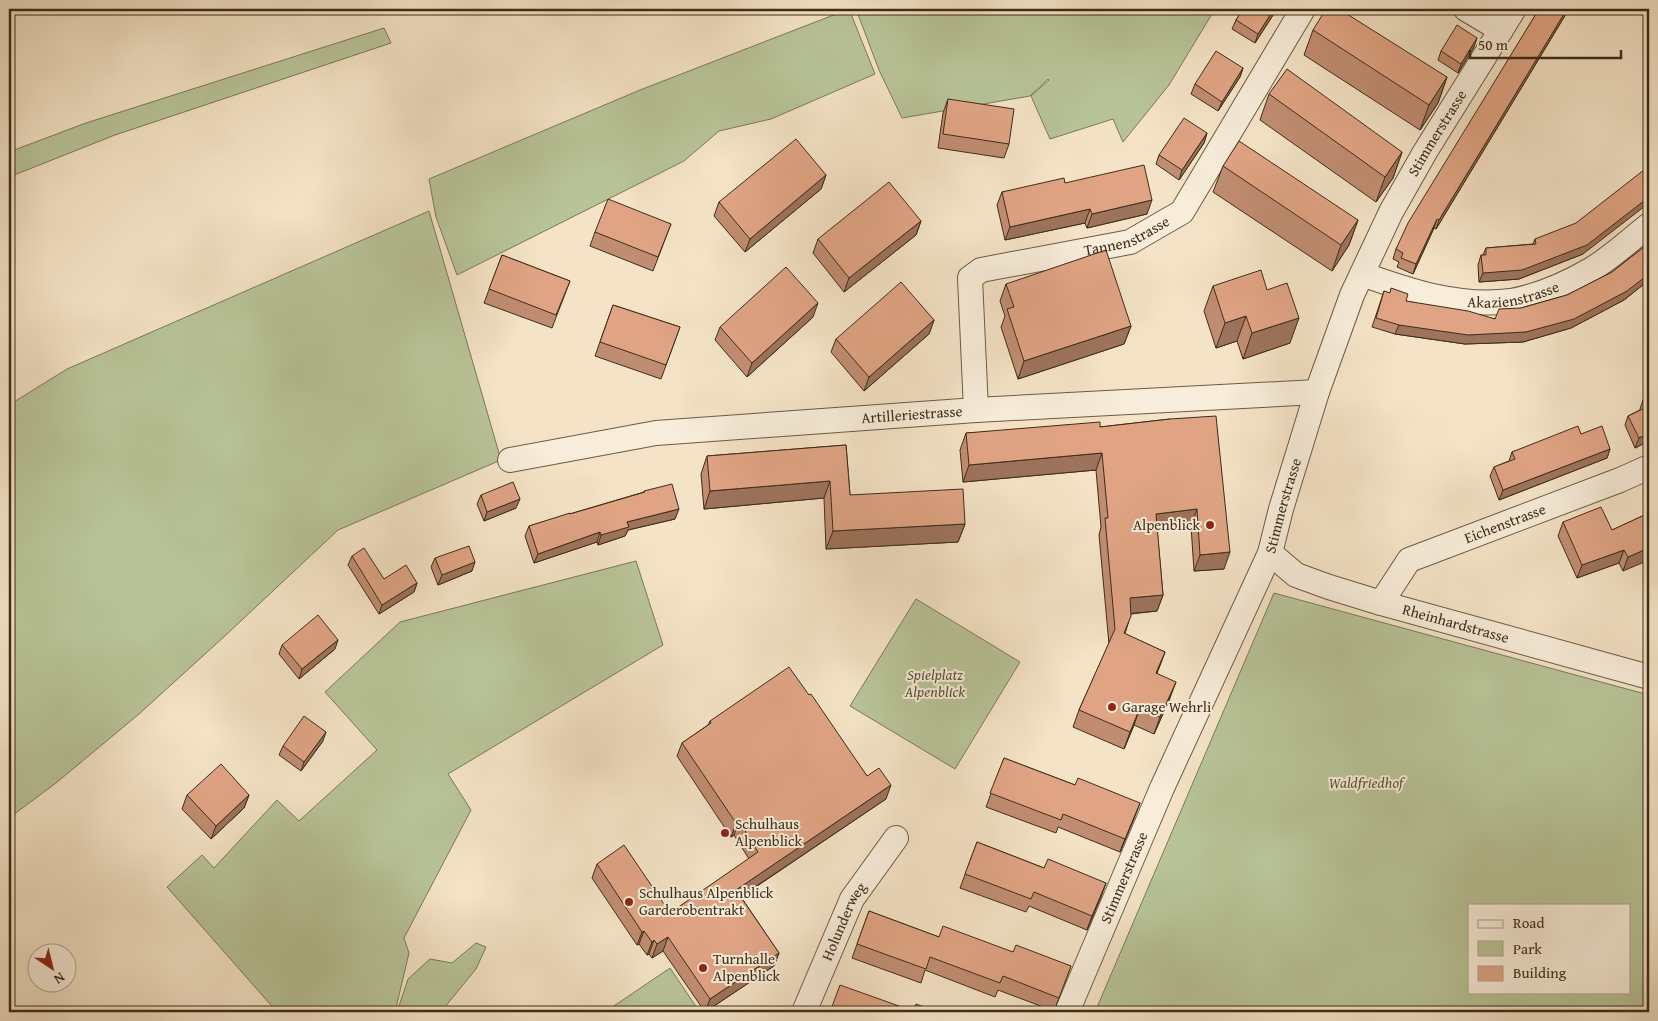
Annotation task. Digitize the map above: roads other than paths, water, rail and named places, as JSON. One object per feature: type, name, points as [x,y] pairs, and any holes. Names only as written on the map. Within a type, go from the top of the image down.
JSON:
[{"type":"street","name":"Tannenstrasse","points":[[976,410],[970,278],[981,270],[1130,242],[1182,212],[1303,9]]},
{"type":"street","points":[[1466,9],[1501,30]]},
{"type":"street","name":"Stimmerstrasse","points":[[1067,1012],[1162,788],[1270,553],[1317,392],[1352,295],[1391,212],[1425,152],[1514,9]]},
{"type":"street","name":"Akazienstrasse","points":[[1362,274],[1405,290],[1466,302],[1511,301],[1554,288],[1593,268],[1649,225]]},
{"type":"street","name":"Artilleriestrasse","points":[[510,460],[656,433],[976,410],[1317,392]]},
{"type":"street","name":"Eichenstrasse","points":[[1381,603],[1409,560],[1620,480],[1649,467]]},
{"type":"street","name":"Rheinhardstrasse","points":[[1270,553],[1296,575],[1329,587],[1649,677]]},
{"type":"street","name":"Holunderweg","points":[[804,1012],[852,899],[896,838]]},
{"type":"place","name":"Alpenblick","points":[[1210,525]]},
{"type":"place","name":"Garage Wehrli","points":[[1112,707]]},
{"type":"place","name":"Schulhaus Alpenblick","points":[[725,833]]},
{"type":"place","name":"Schulhaus Alpenblick Garderobentrakt","points":[[629,902]]},
{"type":"place","name":"Turnhalle Alpenblick","points":[[703,968]]},
{"type":"park label","name":"Spielplatz Alpenblick","points":[[935,684]]},
{"type":"park label","name":"Waldfriedhof","points":[[1366,783]]}]
